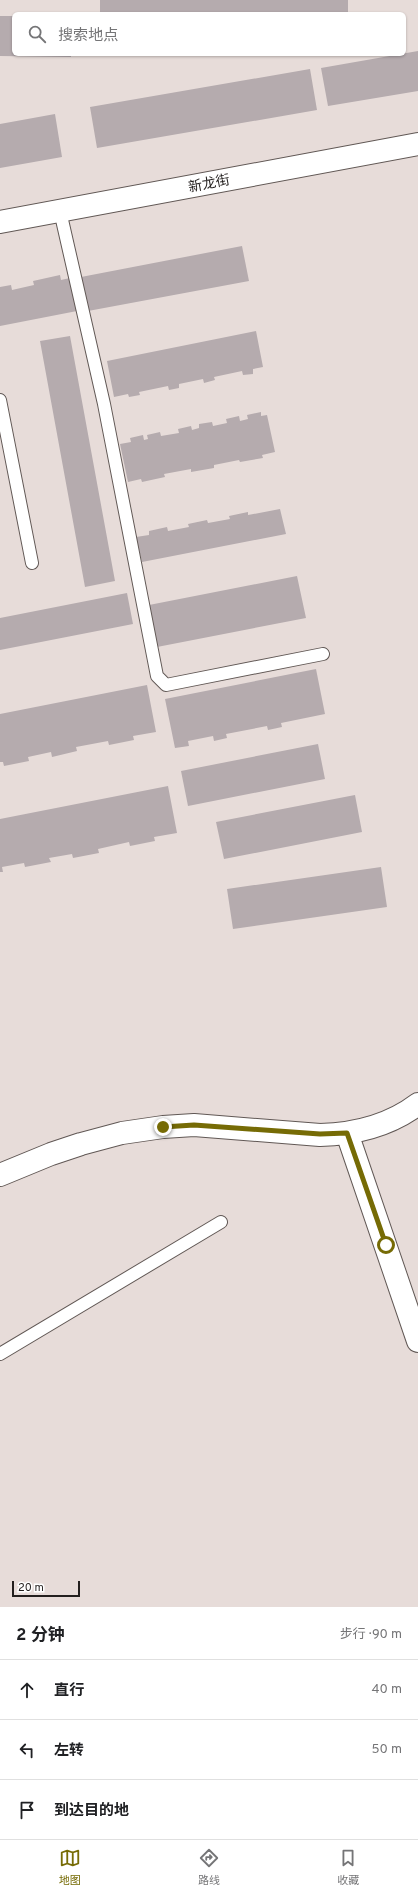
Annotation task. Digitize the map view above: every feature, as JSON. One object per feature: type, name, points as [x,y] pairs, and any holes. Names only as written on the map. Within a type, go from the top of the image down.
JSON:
[{"type":"street","name":"新龙街","points":[[0,222],[418,144]]},
{"type":"street","points":[[0,1175],[51,1154],[122,1133],[163,1127],[194,1125],[320,1134],[347,1133],[378,1126],[408,1112],[418,1104]]},
{"type":"street","points":[[347,1133],[418,1341]]},
{"type":"lane","points":[[60,211],[104,404],[157,676],[166,685],[323,654]]},
{"type":"lane","points":[[0,400],[32,563]]},
{"type":"lane","points":[[0,1354],[221,1222]]},
{"type":"building","points":[[100,0],[348,0],[348,12],[100,12]]},
{"type":"building","points":[[0,16],[12,16],[12,56],[71,57],[0,56]]},
{"type":"building","points":[[418,51],[418,91],[328,106],[321,68],[389,56],[406,56],[406,53]]},
{"type":"building","points":[[310,69],[317,110],[97,148],[90,107]]},
{"type":"building","points":[[55,114],[62,157],[0,168],[0,124]]},
{"type":"building","points":[[242,246],[249,281],[88,311],[81,277]]},
{"type":"building","points":[[60,275],[61,280],[70,278],[77,311],[0,326],[0,287],[11,285],[12,290],[34,285],[33,281]]},
{"type":"building","points":[[256,331],[263,367],[253,369],[253,374],[243,375],[242,371],[214,377],[215,380],[204,383],[203,379],[179,384],[179,388],[169,390],[168,386],[139,392],[140,395],[129,397],[128,394],[114,397],[107,361]]},
{"type":"building","points":[[70,336],[115,581],[85,587],[40,341]]},
{"type":"building","points":[[261,412],[261,416],[267,415],[275,452],[262,455],[263,458],[240,462],[239,460],[214,465],[214,468],[191,472],[191,469],[164,474],[165,477],[142,482],[141,479],[128,482],[120,444],[131,442],[130,438],[143,435],[144,440],[148,439],[147,435],[160,432],[161,436],[179,433],[178,429],[191,426],[192,430],[199,428],[199,424],[212,422],[213,426],[227,423],[226,419],[239,416],[240,421],[248,419],[247,415]]},
{"type":"building","points":[[280,509],[286,534],[142,562],[136,537],[149,535],[149,531],[167,527],[168,531],[189,527],[188,524],[207,520],[208,523],[230,519],[229,516],[248,512],[248,515]]},
{"type":"building","points":[[297,576],[306,618],[157,647],[149,605]]},
{"type":"building","points":[[127,593],[133,624],[0,650],[0,618]]},
{"type":"building","points":[[316,669],[325,714],[281,723],[282,727],[268,730],[267,726],[226,734],[227,738],[214,741],[213,736],[188,741],[189,746],[175,748],[165,699]]},
{"type":"building","points":[[147,685],[156,732],[133,736],[134,740],[109,745],[108,741],[76,747],[77,751],[52,757],[51,752],[28,757],[29,761],[4,766],[3,762],[0,762],[0,714]]},
{"type":"building","points":[[318,744],[325,779],[188,806],[181,771]]},
{"type":"building","points":[[168,786],[177,833],[154,837],[155,841],[130,846],[129,842],[98,849],[99,853],[73,858],[72,854],[49,858],[51,862],[25,867],[24,863],[2,867],[3,872],[0,872],[0,819]]},
{"type":"building","points":[[355,795],[362,832],[224,859],[216,822]]},
{"type":"building","points":[[381,867],[387,907],[233,929],[227,889]]},
{"type":"route","points":[[163,1127],[194,1125],[320,1134],[347,1133],[386,1245]]}]
